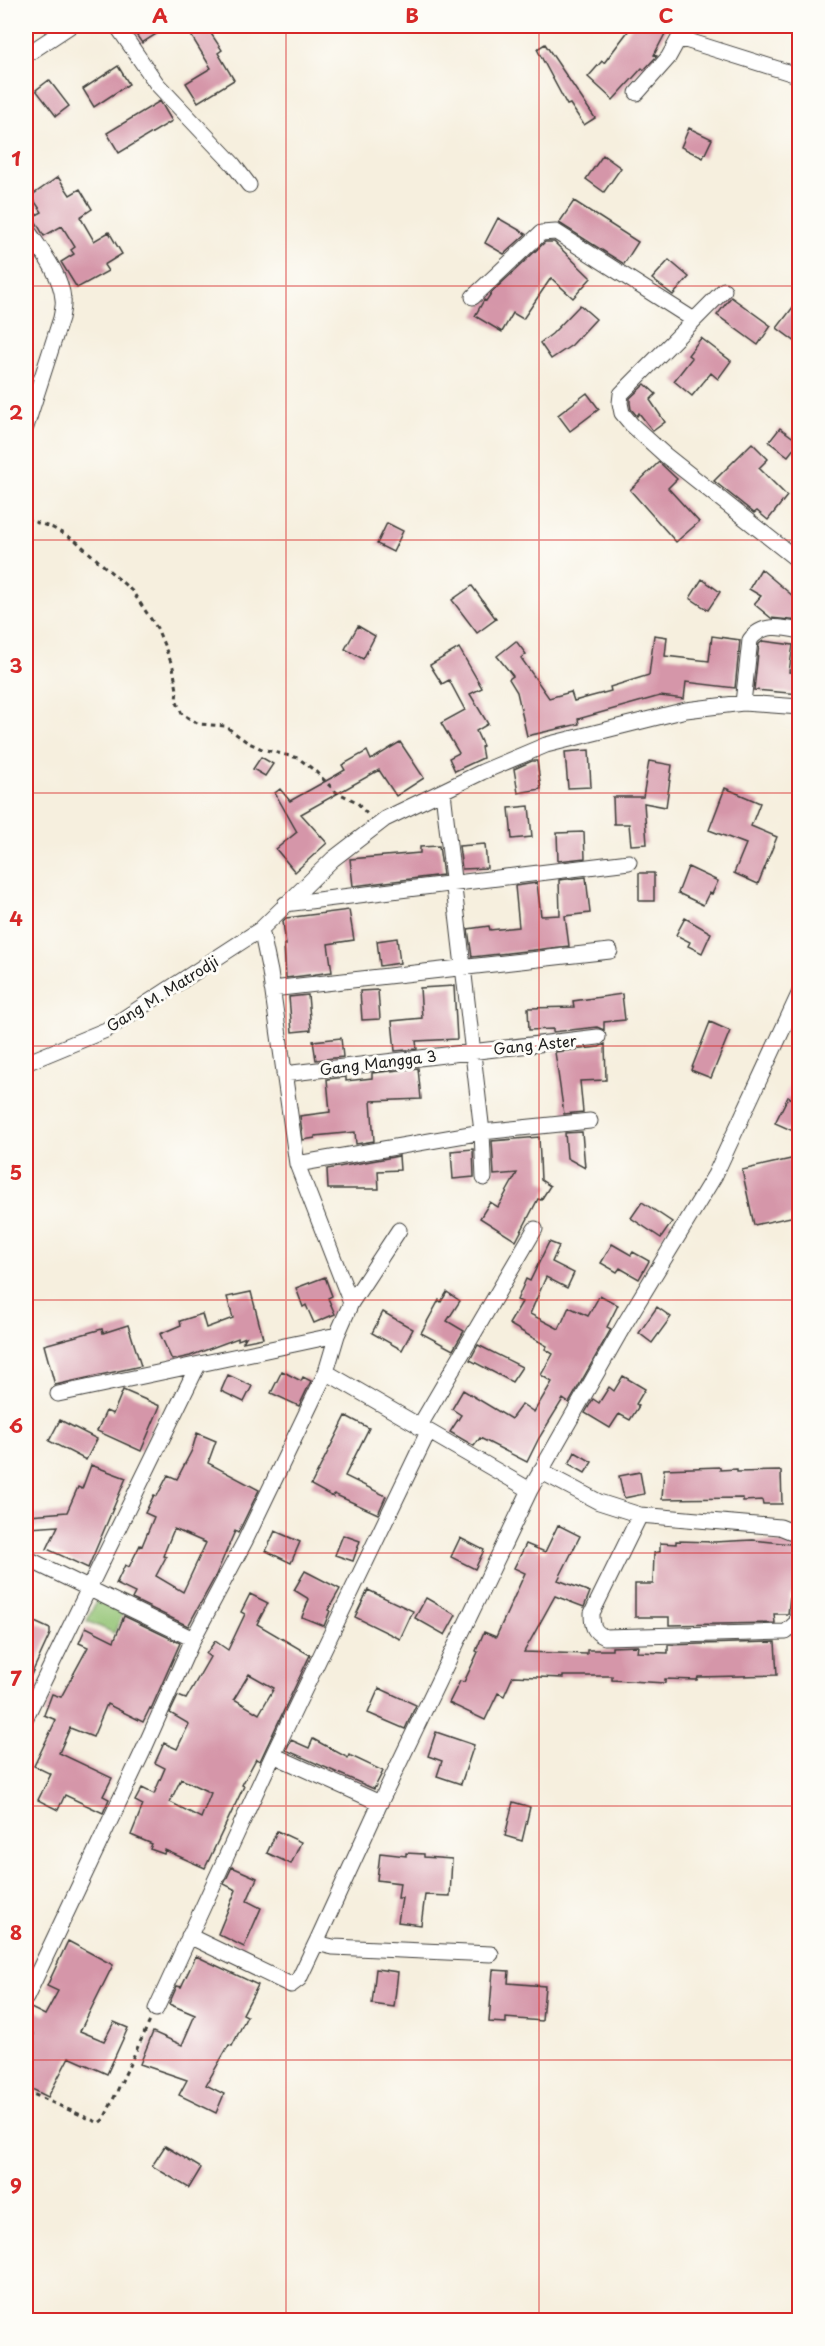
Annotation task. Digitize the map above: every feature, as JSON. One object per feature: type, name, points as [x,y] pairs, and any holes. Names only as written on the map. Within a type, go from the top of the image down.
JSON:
[{"type":"street","points":[[26,55],[70,26]]},
{"type":"street","points":[[117,26],[157,84],[233,164],[249,185]]},
{"type":"street","points":[[637,93],[668,58],[683,32],[800,76]]},
{"type":"street","points":[[26,228],[50,265],[60,286],[63,300],[61,318],[26,427]]},
{"type":"street","points":[[473,297],[541,233],[556,232],[694,320]]},
{"type":"street","points":[[724,290],[621,394],[622,413],[665,455],[800,562]]},
{"type":"street","points":[[743,704],[750,640],[756,632],[763,628],[800,631]]},
{"type":"street","name":"Gang M. Matrodji","points":[[26,1063],[106,1030],[261,930],[333,859],[376,826],[414,803],[546,745],[686,710],[743,704],[800,707]]},
{"type":"street","points":[[442,792],[482,1132],[484,1178]]},
{"type":"street","points":[[285,904],[629,862]]},
{"type":"street","points":[[261,930],[272,989],[297,1164],[351,1303]]},
{"type":"street","points":[[272,989],[610,951]]},
{"type":"street","points":[[189,1936],[291,1985],[299,1979],[380,1803],[530,1490],[624,1325],[715,1175],[800,992]]},
{"type":"street","name":"Gang Aster","points":[[473,1050],[598,1037]]},
{"type":"street","name":"Gang Mangga 3","points":[[284,1074],[473,1050]]},
{"type":"street","points":[[297,1164],[482,1132],[590,1121]]},
{"type":"street","points":[[156,2009],[424,1429],[536,1229]]},
{"type":"street","points":[[26,1998],[193,1639],[245,1541],[326,1372],[336,1335],[351,1303],[399,1230]]},
{"type":"street","points":[[58,1394],[336,1335]]},
{"type":"street","points":[[26,1717],[87,1588],[198,1365]]},
{"type":"street","points":[[326,1372],[530,1490]]},
{"type":"street","points":[[540,1471],[599,1502],[640,1515],[780,1527],[800,1535]]},
{"type":"street","points":[[640,1515],[592,1613],[592,1627],[598,1634],[605,1636],[786,1632],[797,1622],[800,1598]]},
{"type":"street","points":[[26,1558],[193,1639]]},
{"type":"street","points":[[273,1755],[380,1803]]},
{"type":"street","points":[[316,1943],[333,1947],[491,1954]]},
{"type":"path","points":[[26,519],[53,528],[76,541],[132,591],[157,628],[173,667],[177,690],[176,700],[182,714],[199,724],[225,726],[255,746],[298,758],[336,792],[357,802],[376,826]]},
{"type":"path","points":[[26,2091],[99,2123],[104,2119],[156,2009]]},
{"type":"shaded area","points":[[799,1066],[799,1137],[771,1124]]},
{"type":"green space","points":[[98,1597],[125,1609],[114,1633],[87,1621]]},
{"type":"building","points":[[130,26],[169,26],[142,43]]},
{"type":"building","points":[[198,26],[206,26],[222,50],[218,53],[234,80],[198,102],[186,83],[211,68],[189,32]]},
{"type":"building","points":[[632,26],[669,26],[654,55],[657,56],[644,70],[642,68],[613,100],[588,77],[602,61],[604,63]]},
{"type":"building","points":[[545,44],[595,118],[584,125],[570,104],[567,105],[537,49]]},
{"type":"building","points":[[118,66],[129,84],[94,107],[83,89]]},
{"type":"building","points":[[49,80],[69,106],[56,116],[36,90]]},
{"type":"building","points":[[160,101],[172,121],[119,153],[107,133]]},
{"type":"building","points":[[689,128],[712,139],[703,158],[681,147]]},
{"type":"building","points":[[603,155],[621,168],[604,192],[586,179]]},
{"type":"building","points":[[58,177],[70,195],[80,189],[92,209],[80,217],[94,241],[109,232],[122,254],[104,265],[108,271],[77,288],[61,262],[74,254],[71,250],[75,247],[62,226],[44,236],[33,217],[42,212],[31,196]]},
{"type":"building","points":[[574,201],[638,242],[624,264],[559,223]]},
{"type":"building","points":[[498,218],[526,234],[504,254],[485,243]]},
{"type":"building","points":[[545,242],[554,242],[591,278],[573,298],[551,278],[523,319],[513,313],[502,332],[475,316],[484,300],[486,301],[492,292]]},
{"type":"building","points":[[669,260],[689,277],[673,295],[652,279]]},
{"type":"building","points":[[731,297],[771,326],[758,345],[717,315]]},
{"type":"building","points":[[800,298],[800,345],[777,328]]},
{"type":"building","points":[[580,305],[596,319],[572,345],[551,359],[540,343]]},
{"type":"building","points":[[701,338],[731,361],[718,379],[711,373],[692,396],[674,381],[692,358],[688,355]]},
{"type":"building","points":[[645,384],[656,394],[650,400],[665,422],[653,431],[639,413],[637,416],[631,409],[630,398]]},
{"type":"building","points":[[587,393],[599,409],[570,431],[558,415]]},
{"type":"building","points":[[780,428],[799,442],[788,456],[769,442]]},
{"type":"building","points":[[752,443],[768,459],[759,468],[787,496],[768,520],[757,511],[754,513],[714,481]]},
{"type":"building","points":[[659,462],[677,479],[668,488],[699,522],[676,542],[630,490]]},
{"type":"building","points":[[387,523],[403,531],[393,552],[377,544]]},
{"type":"building","points":[[761,569],[800,602],[800,621],[771,618],[754,604],[761,596],[749,589]]},
{"type":"building","points":[[702,579],[720,592],[708,610],[690,598]]},
{"type":"building","points":[[472,586],[496,619],[477,633],[452,600]]},
{"type":"building","points":[[358,626],[375,636],[363,659],[345,649]]},
{"type":"building","points":[[654,635],[667,637],[665,656],[709,661],[712,636],[740,640],[735,688],[686,682],[684,699],[660,696],[578,719],[579,724],[527,736],[517,692],[509,679],[513,676],[497,656],[516,641],[526,654],[521,658],[549,698],[571,692],[574,701],[611,691],[610,687],[649,675]]},
{"type":"building","points":[[763,641],[793,645],[789,672],[800,673],[800,694],[754,690],[759,644]]},
{"type":"building","points":[[459,648],[482,688],[470,694],[488,724],[476,731],[483,746],[481,747],[483,758],[455,771],[449,758],[459,753],[441,723],[465,710],[449,680],[442,684],[430,665]]},
{"type":"building","points":[[400,742],[424,778],[396,796],[379,770],[301,814],[327,843],[295,872],[276,849],[297,832],[275,793],[280,789],[290,801],[345,770],[342,765],[367,751],[371,760]]},
{"type":"building","points":[[589,750],[591,787],[568,788],[565,752]]},
{"type":"building","points":[[261,757],[273,764],[265,776],[253,769]]},
{"type":"building","points":[[537,761],[541,789],[518,793],[514,769]]},
{"type":"building","points":[[649,761],[672,765],[666,807],[644,803],[647,844],[631,845],[629,824],[614,824],[613,797],[643,797]]},
{"type":"building","points":[[725,788],[760,803],[751,826],[777,837],[758,884],[734,873],[746,844],[709,830]]},
{"type":"building","points":[[529,806],[532,837],[512,839],[509,808]]},
{"type":"building","points":[[584,832],[585,858],[558,861],[557,833]]},
{"type":"building","points":[[485,844],[487,868],[462,869],[459,846]]},
{"type":"building","points":[[439,846],[443,875],[353,886],[350,859],[420,853],[420,847]]},
{"type":"building","points":[[688,867],[718,881],[712,894],[709,893],[703,905],[678,893]]},
{"type":"building","points":[[639,873],[654,873],[654,901],[639,901]]},
{"type":"building","points":[[586,877],[590,913],[565,916],[569,946],[472,957],[468,929],[489,926],[490,930],[519,927],[515,886],[537,883],[541,916],[560,915],[559,880]]},
{"type":"building","points":[[349,910],[354,940],[328,944],[332,972],[286,978],[283,921],[286,918]]},
{"type":"building","points":[[685,918],[711,933],[702,953],[688,946],[690,942],[676,935]]},
{"type":"building","points":[[397,938],[400,963],[380,966],[377,941]]},
{"type":"building","points":[[454,986],[457,1039],[416,1041],[417,1049],[395,1051],[392,1021],[422,1018],[420,988]]},
{"type":"building","points":[[378,990],[380,1019],[362,1020],[360,991]]},
{"type":"building","points":[[622,994],[625,1020],[604,1022],[604,1030],[597,1027],[553,1032],[553,1029],[529,1030],[528,1008],[574,1007],[573,1001]]},
{"type":"building","points":[[308,995],[311,1030],[292,1032],[289,997]]},
{"type":"building","points":[[710,1022],[730,1031],[711,1078],[691,1070]]},
{"type":"building","points":[[341,1038],[343,1057],[316,1060],[313,1041]]},
{"type":"building","points":[[605,1044],[606,1080],[580,1081],[583,1112],[564,1114],[555,1052],[599,1047]]},
{"type":"building","points":[[418,1068],[421,1099],[371,1101],[374,1141],[356,1144],[355,1132],[315,1136],[315,1138],[303,1140],[300,1116],[330,1112],[327,1079],[346,1077],[346,1081],[372,1078],[372,1073]]},
{"type":"building","points":[[788,1097],[800,1102],[800,1134],[775,1123]]},
{"type":"building","points":[[582,1132],[585,1168],[567,1158],[565,1133]]},
{"type":"building","points":[[539,1137],[541,1180],[550,1186],[541,1200],[538,1199],[516,1241],[480,1218],[490,1202],[498,1207],[517,1173],[494,1175],[492,1141]]},
{"type":"building","points":[[473,1149],[474,1177],[453,1179],[451,1151]]},
{"type":"building","points":[[399,1156],[400,1170],[378,1171],[379,1189],[328,1189],[327,1169]]},
{"type":"building","points":[[800,1157],[800,1215],[754,1225],[742,1170]]},
{"type":"building","points":[[642,1202],[672,1222],[661,1238],[631,1218]]},
{"type":"building","points":[[549,1242],[559,1246],[552,1262],[574,1273],[567,1288],[546,1277],[530,1314],[559,1329],[569,1307],[588,1316],[600,1295],[618,1305],[607,1327],[611,1329],[569,1403],[563,1399],[527,1462],[480,1438],[474,1446],[450,1432],[461,1415],[452,1409],[463,1390],[511,1419],[522,1404],[534,1412],[552,1382],[541,1375],[553,1354],[545,1349],[547,1346],[509,1324],[522,1302],[517,1300],[526,1279],[530,1281]]},
{"type":"building","points":[[612,1244],[631,1255],[633,1252],[649,1261],[639,1279],[620,1268],[617,1272],[601,1263]]},
{"type":"building","points":[[325,1277],[332,1296],[328,1298],[335,1314],[314,1323],[306,1305],[303,1307],[296,1288]]},
{"type":"building","points":[[251,1292],[263,1338],[243,1342],[246,1337],[238,1340],[238,1338],[190,1356],[172,1360],[160,1334],[181,1325],[180,1321],[202,1314],[206,1328],[233,1318],[227,1297]]},
{"type":"building","points":[[447,1292],[460,1301],[447,1321],[464,1331],[453,1350],[421,1333],[439,1300],[441,1302]]},
{"type":"building","points":[[657,1307],[671,1317],[652,1343],[639,1333]]},
{"type":"building","points":[[383,1312],[413,1329],[402,1350],[372,1333]]},
{"type":"building","points":[[128,1325],[141,1366],[55,1385],[44,1345],[102,1329],[103,1333]]},
{"type":"building","points":[[478,1345],[522,1367],[512,1382],[470,1360]]},
{"type":"building","points":[[282,1371],[301,1381],[303,1377],[311,1381],[299,1406],[271,1393]]},
{"type":"building","points":[[228,1375],[252,1386],[244,1402],[221,1391]]},
{"type":"building","points":[[623,1376],[645,1389],[636,1404],[639,1406],[630,1420],[619,1414],[610,1428],[585,1413],[593,1399],[599,1403],[609,1387],[614,1391]]},
{"type":"building","points":[[123,1390],[160,1406],[141,1451],[97,1431],[106,1411],[113,1414]]},
{"type":"building","points":[[346,1416],[369,1428],[345,1476],[386,1496],[378,1514],[334,1494],[333,1497],[311,1485]]},
{"type":"building","points":[[60,1420],[97,1439],[86,1460],[49,1441]]},
{"type":"building","points":[[197,1433],[216,1441],[208,1463],[259,1490],[238,1533],[235,1531],[215,1577],[188,1626],[132,1599],[135,1593],[116,1584],[125,1565],[129,1567],[140,1545],[142,1546],[154,1517],[145,1513],[154,1495],[157,1496],[168,1475],[177,1479],[192,1450]],"holes":[[[174,1529],[206,1543],[183,1592],[156,1576],[166,1557],[163,1556]]]},
{"type":"building","points":[[575,1452],[592,1462],[585,1473],[569,1464]]},
{"type":"building","points":[[91,1465],[126,1478],[88,1568],[47,1549],[58,1526],[30,1528],[29,1515],[67,1512],[78,1487],[82,1489]]},
{"type":"building","points":[[720,1467],[720,1470],[737,1469],[737,1472],[781,1471],[782,1504],[763,1504],[762,1500],[743,1501],[743,1498],[662,1499],[664,1469]]},
{"type":"building","points":[[640,1472],[644,1494],[624,1498],[619,1476]]},
{"type":"building","points":[[558,1525],[580,1536],[558,1580],[590,1592],[584,1607],[555,1596],[524,1652],[587,1654],[587,1650],[612,1650],[612,1647],[638,1646],[637,1652],[668,1653],[668,1645],[775,1642],[777,1675],[698,1677],[697,1680],[665,1679],[665,1683],[612,1680],[612,1676],[563,1676],[563,1678],[513,1676],[504,1696],[498,1693],[485,1720],[449,1703],[460,1681],[464,1682],[478,1652],[476,1651],[484,1632],[496,1637],[525,1573],[514,1568],[526,1544],[545,1552]]},
{"type":"building","points":[[275,1531],[300,1542],[291,1563],[266,1551]]},
{"type":"building","points":[[343,1535],[360,1541],[353,1561],[335,1555]]},
{"type":"building","points":[[460,1538],[484,1550],[475,1569],[451,1557]]},
{"type":"building","points":[[753,1540],[800,1545],[800,1578],[796,1578],[796,1589],[790,1596],[788,1614],[774,1614],[775,1623],[669,1625],[669,1617],[635,1617],[635,1584],[653,1584],[654,1553],[660,1552],[660,1543]]},
{"type":"building","points":[[305,1571],[340,1589],[328,1610],[330,1611],[324,1626],[302,1617],[309,1599],[294,1590]]},
{"type":"building","points":[[368,1590],[413,1611],[400,1639],[355,1617]]},
{"type":"building","points":[[250,1594],[268,1603],[257,1624],[310,1655],[260,1761],[256,1759],[242,1785],[244,1786],[205,1868],[165,1850],[164,1854],[150,1849],[152,1844],[131,1835],[143,1805],[135,1801],[142,1788],[154,1794],[165,1768],[155,1763],[164,1743],[177,1749],[189,1724],[170,1713],[178,1696],[186,1699],[210,1657],[206,1654],[215,1641],[228,1650],[245,1614],[241,1612]],"holes":[[[249,1674],[274,1688],[259,1714],[234,1699]],[[181,1779],[211,1793],[201,1818],[170,1802]]]},
{"type":"building","points":[[426,1598],[456,1615],[445,1635],[415,1618]]},
{"type":"building","points":[[124,1616],[180,1643],[143,1722],[107,1704],[93,1737],[70,1728],[59,1753],[112,1778],[103,1796],[109,1799],[103,1813],[65,1795],[58,1810],[38,1800],[51,1774],[34,1766],[56,1720],[44,1715],[52,1694],[61,1697],[88,1647],[79,1643],[86,1627],[114,1641]]},
{"type":"building","points":[[26,1618],[50,1629],[50,1634],[26,1686]]},
{"type":"building","points":[[379,1688],[416,1705],[405,1729],[368,1713]]},
{"type":"building","points":[[436,1732],[474,1745],[461,1784],[437,1776],[442,1761],[428,1756]]},
{"type":"building","points":[[313,1739],[348,1758],[349,1755],[383,1771],[374,1789],[286,1750],[291,1740],[309,1748]]},
{"type":"building","points":[[513,1802],[530,1807],[522,1841],[505,1836]]},
{"type":"building","points":[[277,1831],[301,1842],[291,1864],[267,1853]]},
{"type":"building","points":[[380,1853],[406,1856],[406,1853],[424,1854],[424,1857],[452,1859],[450,1896],[425,1895],[421,1925],[398,1922],[402,1898],[398,1898],[400,1883],[377,1880]]},
{"type":"building","points":[[232,1867],[257,1878],[247,1901],[261,1908],[244,1947],[218,1934],[236,1890],[224,1884]]},
{"type":"building","points":[[68,1941],[113,1965],[80,2031],[104,2041],[114,2022],[128,2028],[107,2074],[69,2057],[48,2097],[26,2086],[26,2050],[34,2034],[26,2030],[26,2008],[29,2007],[45,2015],[58,1991],[47,1986]]},
{"type":"building","points":[[196,1956],[258,1985],[243,2014],[247,2016],[232,2046],[229,2045],[206,2085],[224,2094],[216,2113],[179,2095],[187,2080],[140,2064],[153,2032],[182,2045],[195,2015],[169,2004],[177,1986],[181,1987]]},
{"type":"building","points":[[376,1969],[398,1972],[394,2007],[372,2004]]},
{"type":"building","points":[[493,1970],[509,1971],[508,1983],[545,1986],[542,2021],[506,2018],[506,2023],[489,2022]]},
{"type":"building","points":[[165,2146],[201,2168],[189,2188],[152,2166]]}]
